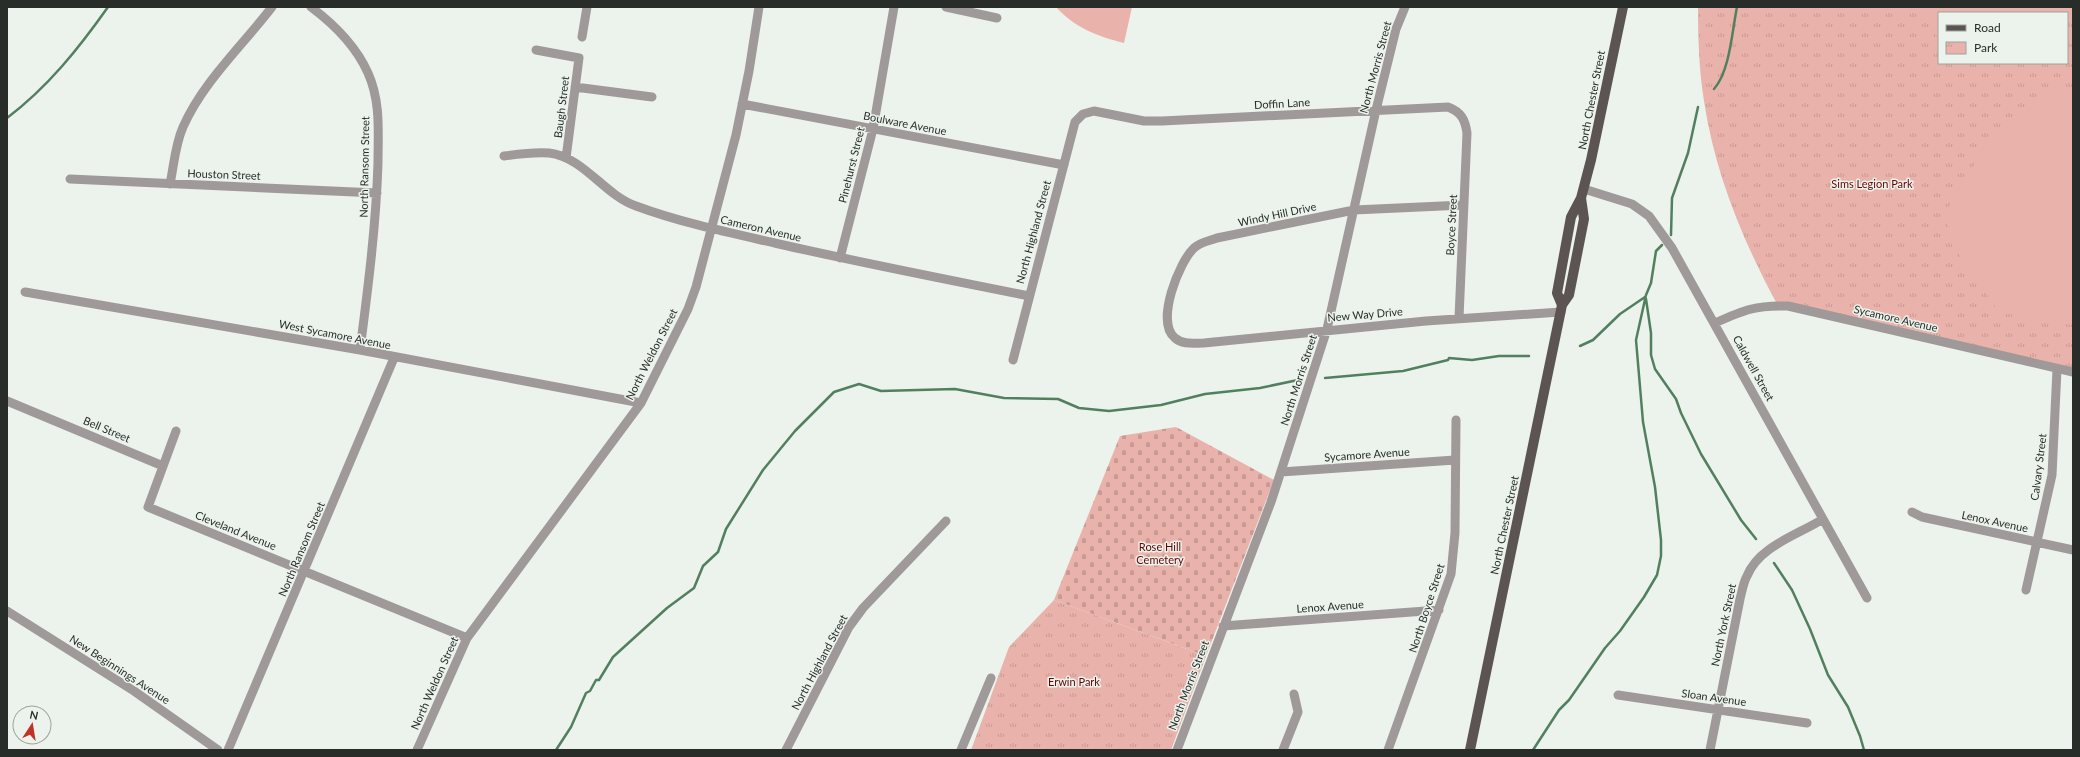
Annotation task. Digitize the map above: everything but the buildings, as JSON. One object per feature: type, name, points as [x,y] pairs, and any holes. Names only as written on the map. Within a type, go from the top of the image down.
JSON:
[{"type":"main road","name":"North Chester Street","points":[[1470,750],[1561,309],[1569,295],[1584,219],[1583,193],[1623,7]]},
{"type":"street","points":[[170,184],[178,141],[189,116],[209,85],[272,7]]},
{"type":"street","name":"North Ransom Street","points":[[312,7],[337,29],[355,50],[362,61],[373,87],[378,120],[375,230],[360,350]]},
{"type":"street","points":[[582,37],[587,7]]},
{"type":"street","name":"North Weldon Street","points":[[417,750],[467,638],[641,403],[688,309],[711,229],[742,104],[759,7]]},
{"type":"street","name":"Pinehurst Street","points":[[840,258],[873,129],[894,7]]},
{"type":"street","points":[[946,7],[997,18]]},
{"type":"street","name":"North Morris Street","points":[[1177,750],[1281,472],[1327,329],[1376,110],[1396,29],[1405,7]]},
{"type":"street","name":"Baugh Street","points":[[536,50],[579,58],[566,158]]},
{"type":"street","points":[[576,87],[652,97]]},
{"type":"street","name":"Boulware Avenue","points":[[742,104],[1064,165]]},
{"type":"street","name":"Doffin Lane","points":[[1083,114],[1094,111],[1144,121],[1162,121],[1448,107],[1458,111],[1465,121],[1468,133]]},
{"type":"street","name":"North Highland Street","points":[[1013,360],[1075,122],[1083,114]]},
{"type":"street","name":"Boyce Street","points":[[1459,318],[1468,133]]},
{"type":"street","name":"Cameron Avenue","points":[[504,156],[550,153],[566,158],[582,168],[611,193],[635,206],[711,229],[840,258],[1029,296]]},
{"type":"street","name":"Houston Street","points":[[70,179],[377,193]]},
{"type":"street","name":"Caldwell Street","points":[[1583,193],[1615,197],[1632,204],[1650,216],[1672,248],[1715,323],[1867,598]]},
{"type":"street","name":"Windy Hill Drive","points":[[1174,337],[1169,328],[1169,299],[1179,271],[1194,248],[1201,243],[1217,238],[1354,210],[1464,205]]},
{"type":"street","name":"West Sycamore Avenue","points":[[25,292],[360,350],[394,358],[510,377],[641,403]]},
{"type":"street","name":"Sycamore Avenue","points":[[1715,323],[1744,311],[1764,305],[1788,306],[2073,372]]},
{"type":"street","name":"New Way Drive","points":[[1174,337],[1185,344],[1204,343],[1327,329],[1561,309]]},
{"type":"street","name":"North Ransom Street","points":[[228,750],[394,358]]},
{"type":"street","name":"Calvary Street","points":[[2026,590],[2052,475],[2057,369]]},
{"type":"street","name":"Bell Street","points":[[7,401],[163,466]]},
{"type":"street","name":"North Boyce Street","points":[[1388,750],[1452,574],[1454,560],[1456,420]]},
{"type":"street","points":[[163,466],[176,431]]},
{"type":"street","name":"Sycamore Avenue","points":[[1281,472],[1455,460]]},
{"type":"street","name":"Cleveland Avenue","points":[[163,466],[148,507],[305,570],[467,638]]},
{"type":"street","name":"Lenox Avenue","points":[[1912,512],[1922,517],[2073,550]]},
{"type":"street","name":"North York Street","points":[[1710,750],[1740,599],[1747,575],[1752,566],[1775,546],[1823,519]]},
{"type":"street","name":"North Highland Street","points":[[786,750],[849,628],[863,608],[946,521]]},
{"type":"street","name":"Lenox Avenue","points":[[1223,626],[1439,610]]},
{"type":"street","name":"New Beginnings Avenue","points":[[7,611],[134,691],[218,750]]},
{"type":"street","points":[[962,750],[991,678]]},
{"type":"street","points":[[1283,750],[1298,712],[1294,694]]},
{"type":"street","name":"Sloan Avenue","points":[[1618,695],[1807,723]]},
{"type":"green space","points":[[1056,7],[1132,7],[1124,43],[1096,34],[1079,26]]},
{"type":"green space","name":"Sims Legion Park","points":[[1698,7],[2073,7],[2073,372],[1778,306],[1742,232],[1723,181],[1709,128],[1702,89],[1699,54]]},
{"type":"green space","points":[[1920,7],[2008,7],[2010,12],[1938,12],[1938,38]]},
{"type":"green space","points":[[2069,87],[2073,87],[2073,325],[1999,312],[1949,240],[1947,210],[1992,136],[2045,96]]},
{"type":"green space","name":"Rose Hill Cemetery","points":[[1176,427],[1274,480],[1206,656],[1054,600],[1120,436]]},
{"type":"green space","name":"Erwin Park","points":[[1054,600],[1206,656],[1171,750],[971,750],[1009,647]]},
{"type":"waterway","points":[[7,118],[36,93],[62,66],[108,7]]},
{"type":"waterway","points":[[1714,89],[1724,72],[1732,39],[1737,7]]},
{"type":"waterway","points":[[1671,235],[1672,198],[1688,153],[1698,107]]},
{"type":"waterway","points":[[1533,750],[1559,710],[1569,700],[1605,648],[1620,631],[1644,597],[1657,575],[1661,556],[1661,540],[1655,487],[1643,422],[1636,340],[1646,295],[1651,283],[1656,251],[1662,245]]},
{"type":"waterway","points":[[1580,346],[1593,340],[1620,314],[1645,297]]},
{"type":"waterway","points":[[1646,299],[1651,333],[1651,355],[1655,369],[1676,399],[1681,413],[1701,454],[1741,520],[1756,539]]},
{"type":"waterway","points":[[1325,378],[1403,371],[1448,360],[1449,358],[1472,360],[1499,356],[1529,356]]},
{"type":"waterway","points":[[556,750],[571,727],[586,693],[590,691],[596,680],[599,680],[613,657],[667,608],[694,588],[703,566],[718,552],[726,529],[763,470],[795,431],[834,392],[859,384],[881,391],[955,389],[1004,398],[1058,399],[1079,408],[1109,411],[1161,405],[1205,394],[1260,388],[1298,380]]},
{"type":"waterway","points":[[1774,563],[1792,590],[1810,629],[1828,675],[1848,707],[1864,750]]}]
